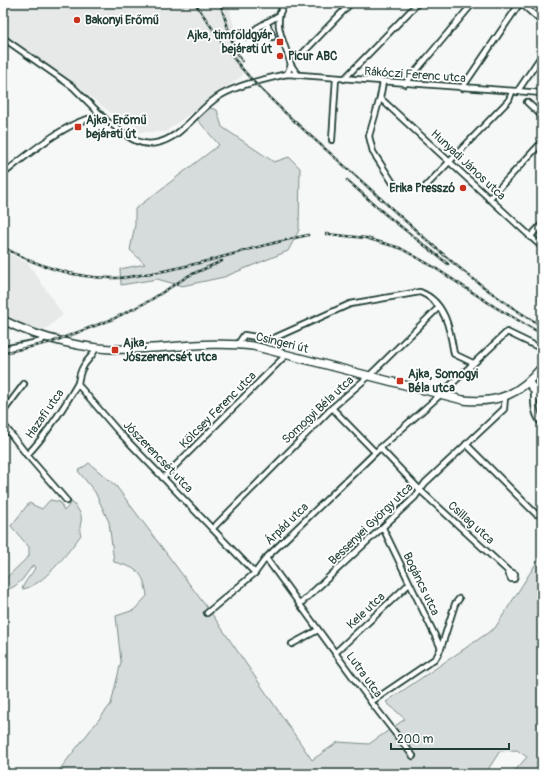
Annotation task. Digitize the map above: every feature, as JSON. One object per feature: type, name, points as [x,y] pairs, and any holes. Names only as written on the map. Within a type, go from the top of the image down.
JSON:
[{"type":"main road","name":"Csingeri út","points":[[3,320],[46,337],[96,347],[129,350],[193,345],[238,344],[440,395],[480,402],[504,397],[529,383],[542,367]]},
{"type":"main road","points":[[529,383],[542,400]]},
{"type":"street","points":[[248,37],[266,22],[278,16],[286,3]]},
{"type":"street","points":[[303,53],[351,3]]},
{"type":"street","points":[[344,79],[418,3]]},
{"type":"street","points":[[405,84],[473,3]]},
{"type":"street","points":[[462,88],[520,3],[542,22]]},
{"type":"street","points":[[278,16],[280,31],[291,64],[298,75]]},
{"type":"street","points":[[266,22],[273,37]]},
{"type":"street","points":[[4,40],[73,87],[108,122],[131,139],[142,143],[155,144],[171,138],[220,95],[257,82],[288,74],[291,64]]},
{"type":"street","points":[[426,186],[509,100],[542,55]]},
{"type":"street","name":"Rákóczi Ferenc utca","points":[[288,74],[405,84],[542,93]]},
{"type":"street","points":[[332,140],[336,78]]},
{"type":"street","points":[[383,82],[369,136],[373,152],[393,183]]},
{"type":"street","name":"Hunyadi János utca","points":[[380,98],[542,247]]},
{"type":"street","points":[[527,102],[542,116]]},
{"type":"street","points":[[3,174],[39,146],[73,126],[96,118],[108,122]]},
{"type":"street","points":[[489,199],[542,142]]},
{"type":"street","points":[[530,237],[542,224]]},
{"type":"street","points":[[238,344],[244,335],[256,337],[264,341],[272,339],[350,304],[420,292],[425,294],[439,307],[447,319],[454,354],[473,364]]},
{"type":"street","points":[[542,294],[542,300]]},
{"type":"street","name":"Somogyi Béla utca","points":[[213,528],[332,408],[369,376],[439,307]]},
{"type":"street","name":"Árpád utca","points":[[208,613],[255,573],[266,558],[375,452],[440,395],[507,332],[536,346],[542,346]]},
{"type":"street","points":[[3,349],[39,342],[46,337]]},
{"type":"street","points":[[78,383],[84,365],[92,356],[96,347]]},
{"type":"street","name":"Kölcsey Ferenc utca","points":[[163,478],[286,355]]},
{"type":"street","name":"Hazafi utca","points":[[27,455],[43,438],[56,420],[78,383]]},
{"type":"street","name":"Jószerencsét utca","points":[[78,383],[117,430],[255,573]]},
{"type":"street","points":[[3,412],[24,384]]},
{"type":"street","points":[[534,390],[534,410],[536,416],[542,424]]},
{"type":"street","name":"Bessenyei György utca","points":[[300,604],[383,528],[421,491],[425,483],[504,409],[504,397]]},
{"type":"street","points":[[332,408],[375,452]]},
{"type":"street","points":[[3,424],[27,455],[67,501]]},
{"type":"street","points":[[466,444],[536,514]]},
{"type":"street","points":[[380,448],[421,491]]},
{"type":"street","name":"Csillag utca","points":[[421,491],[508,570]]},
{"type":"street","name":"Bogáncs utca","points":[[383,528],[441,648]]},
{"type":"street","points":[[266,558],[300,604]]},
{"type":"street","name":"Kele utca","points":[[336,653],[409,584]]},
{"type":"street","name":"Bogáncs utca","points":[[371,702],[436,658],[441,648],[455,604],[459,599]]},
{"type":"street","name":"Lutra utca","points":[[300,604],[371,702],[413,756]]},
{"type":"street","points":[[292,644],[318,630]]},
{"type":"shaded area","points":[[3,3],[229,3],[243,75],[165,132],[135,132],[82,90],[19,48],[3,33]]},
{"type":"shaded area","points":[[210,108],[217,110],[222,127],[274,162],[289,157],[300,168],[299,230],[288,251],[224,277],[182,286],[157,279],[121,285],[120,269],[145,264],[130,250],[135,225],[135,209],[219,145],[197,119]]},
{"type":"shaded area","points":[[3,251],[28,263],[63,315],[42,332],[3,316]]},
{"type":"shaded area","points":[[89,463],[116,486],[214,617],[312,760],[338,742],[369,744],[405,719],[386,702],[495,628],[542,554],[542,774],[512,774],[527,757],[517,750],[500,751],[485,774],[62,774],[60,769],[111,704],[121,662],[116,616],[134,610],[147,596],[144,581],[138,572],[128,566],[114,562],[109,522],[95,492],[78,471]]},
{"type":"shaded area","points":[[50,500],[60,502],[64,511],[72,502],[81,516],[81,535],[55,567],[38,582],[30,587],[22,589],[35,568],[33,565],[22,580],[15,586],[3,592],[3,581],[29,556],[29,547],[11,526],[29,503],[42,509]]},
{"type":"railway","points":[[195,3],[239,64],[255,83],[283,111],[452,262],[496,296],[542,326]]},
{"type":"railway","points":[[220,3],[234,47],[242,61]]},
{"type":"railway","points":[[347,180],[385,214],[448,264]]},
{"type":"railway","points":[[326,234],[366,238],[400,248],[432,266],[495,307],[542,334]]},
{"type":"railway","points":[[3,247],[29,260],[57,270],[72,274],[101,278],[119,278],[187,266],[308,235]]},
{"type":"railway","points":[[3,353],[52,342],[113,319],[149,301],[188,276],[222,261]]},
{"type":"place","name":"Bakonyi Erőmű","points":[[77,20]]},
{"type":"place","name":"Ajka, timföldgyár bejárati út","points":[[280,42]]},
{"type":"place","name":"Picur ABC","points":[[280,56]]},
{"type":"place","name":"Ajka, Erőmű bejárati út","points":[[78,127]]},
{"type":"place","name":"Erika Presszó","points":[[463,188]]},
{"type":"place","name":"Ajka, Jószerencsét utca","points":[[115,350]]},
{"type":"place","name":"Ajka, Somogyi Béla utca","points":[[400,381]]}]
